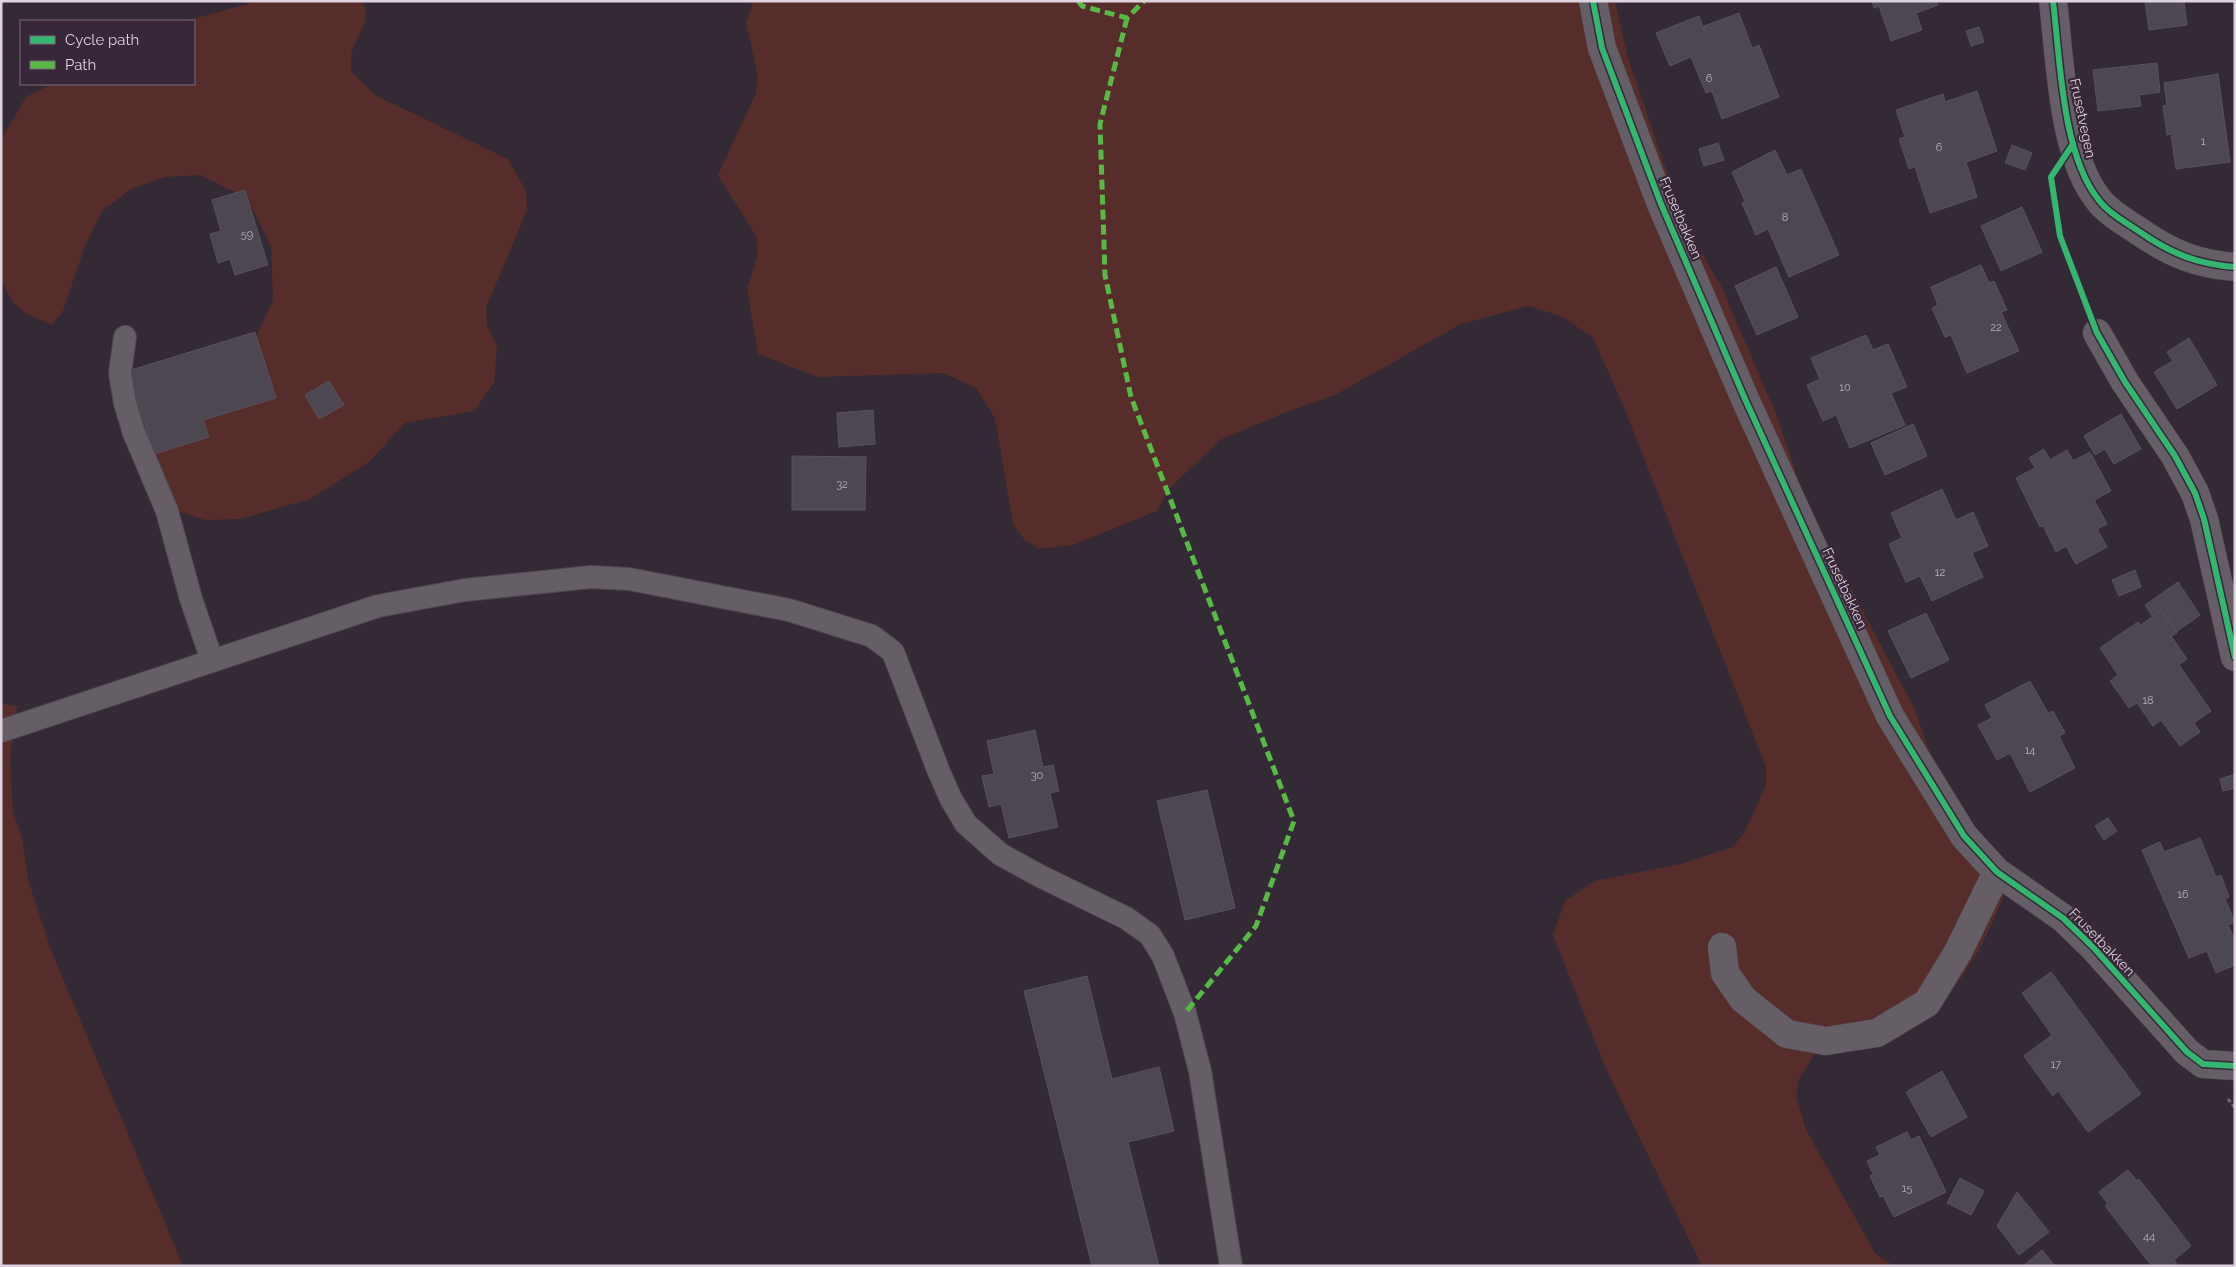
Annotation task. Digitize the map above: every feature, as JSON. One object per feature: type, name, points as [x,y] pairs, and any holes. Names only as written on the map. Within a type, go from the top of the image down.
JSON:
[{"type":"street","name":"Frusetbakken","points":[[1593,1],[1602,48],[1661,204],[1744,399],[1885,707],[1964,836],[1997,872],[2063,918],[2093,948],[2187,1052],[2203,1064],[2235,1066]]},
{"type":"street","name":"Frusetvegen","points":[[2053,1],[2063,90],[2073,144],[2082,171],[2099,200],[2154,242],[2189,260],[2214,266],[2235,267]]},
{"type":"street","points":[[2097,333],[2125,382],[2175,456],[2194,493],[2204,519],[2235,657]]},
{"type":"street","points":[[1722,948],[1725,973],[1743,999],[1787,1034],[1826,1041],[1877,1033],[1927,1003],[1958,952],[1997,872]]},
{"type":"lane","points":[[125,337],[120,373],[125,402],[134,433],[167,511],[190,599],[212,660]]},
{"type":"lane","points":[[1,730],[81,706],[212,660],[378,606],[465,590],[591,577],[629,579],[789,610],[872,636],[893,652],[939,772],[951,799],[966,824],[1000,854],[1038,875],[1126,918],[1150,935],[1163,956],[1185,1013],[1200,1071],[1232,1266]]},
{"type":"shaded area","points":[[259,1],[361,1],[366,14],[351,55],[351,72],[377,96],[508,159],[526,191],[527,210],[486,308],[487,325],[497,347],[494,383],[474,411],[405,423],[369,462],[310,499],[240,519],[205,520],[172,509],[150,446],[167,415],[250,349],[273,300],[271,247],[248,199],[200,175],[165,177],[131,189],[102,211],[86,243],[63,311],[52,325],[20,309],[10,297],[1,278],[1,140],[26,97],[50,85],[195,85],[195,20],[188,20]]},
{"type":"shaded area","points":[[751,1],[1615,1],[1627,55],[1685,225],[1721,286],[1778,419],[1806,503],[1915,710],[1939,779],[2011,879],[1976,955],[1953,988],[1939,1004],[1911,1029],[1886,1043],[1858,1050],[1818,1049],[1799,1079],[1796,1096],[1806,1130],[1875,1253],[1894,1266],[1702,1266],[1607,1071],[1553,935],[1565,901],[1594,881],[1681,864],[1732,847],[1744,834],[1766,785],[1766,767],[1623,405],[1593,338],[1563,317],[1529,306],[1461,324],[1335,395],[1284,413],[1220,440],[1169,489],[1157,511],[1073,545],[1039,549],[1024,539],[1013,524],[995,418],[976,388],[943,373],[818,377],[758,354],[747,289],[758,254],[756,236],[718,175],[756,93],[758,76],[746,23],[752,6]]},
{"type":"shaded area","points":[[1,704],[17,706],[10,759],[13,812],[22,837],[28,880],[51,950],[183,1266],[1,1266]]},
{"type":"building","points":[[1872,1],[1936,1],[1938,5],[1916,13],[1922,30],[1891,41],[1879,6],[1874,8]]},
{"type":"building","points":[[2145,1],[2188,1],[2184,2],[2187,25],[2149,30]]},
{"type":"building","points":[[1739,13],[1752,48],[1759,45],[1779,97],[1722,119],[1712,91],[1706,93],[1691,57],[1670,66],[1656,33],[1699,16],[1706,34],[1704,26]]},
{"type":"building","points":[[1979,27],[1984,42],[1971,46],[1966,31]]},
{"type":"building","points":[[2157,63],[2160,92],[2139,95],[2141,106],[2098,111],[2093,70]]},
{"type":"building","points":[[2218,74],[2230,162],[2176,169],[2171,134],[2167,135],[2163,106],[2167,105],[2164,83]]},
{"type":"building","points":[[1977,91],[1997,151],[1966,162],[1977,197],[1930,213],[1915,167],[1909,169],[1899,139],[1905,137],[1896,110],[1943,94],[1945,102]]},
{"type":"building","points":[[1718,143],[1724,160],[1704,166],[1699,149]]},
{"type":"building","points":[[2012,145],[2032,153],[2025,170],[2005,163]]},
{"type":"building","points":[[1775,150],[1787,175],[1801,169],[1839,255],[1789,277],[1768,229],[1756,235],[1742,203],[1745,201],[1732,172]]},
{"type":"building","points":[[245,190],[268,265],[235,275],[230,259],[218,263],[210,234],[221,231],[212,200]]},
{"type":"building","points":[[2022,207],[2042,252],[2001,271],[1981,226]]},
{"type":"building","points":[[1981,265],[1989,283],[1994,281],[2007,310],[2001,312],[2019,351],[1967,373],[1951,335],[1945,337],[1932,308],[1938,305],[1931,287]]},
{"type":"building","points":[[1776,267],[1798,317],[1757,335],[1735,286]]},
{"type":"building","points":[[255,332],[276,398],[203,420],[209,437],[154,454],[128,371]]},
{"type":"building","points":[[1866,335],[1873,350],[1888,344],[1907,387],[1891,393],[1905,425],[1850,448],[1836,415],[1823,421],[1807,385],[1820,379],[1811,358]]},
{"type":"building","points":[[2189,338],[2217,385],[2177,409],[2154,372],[2173,361],[2167,352]]},
{"type":"building","points":[[329,381],[344,405],[319,419],[305,395]]},
{"type":"building","points":[[873,410],[875,444],[839,447],[837,413]]},
{"type":"building","points":[[2121,414],[2141,449],[2114,464],[2105,449],[2095,455],[2084,436]]},
{"type":"building","points":[[1913,424],[1927,456],[1885,475],[1871,443]]},
{"type":"building","points":[[2044,449],[2050,460],[2067,450],[2073,461],[2090,452],[2111,491],[2094,500],[2107,524],[2097,529],[2107,547],[2076,564],[2066,546],[2056,552],[2043,526],[2040,527],[2016,478],[2035,468],[2029,458]]},
{"type":"building","points":[[792,456],[866,457],[865,510],[792,510]]},
{"type":"building","points":[[1942,489],[1956,520],[1973,512],[1988,546],[1972,553],[1983,577],[1932,601],[1920,576],[1906,582],[1889,544],[1902,538],[1891,513]]},
{"type":"building","points":[[2135,570],[2141,587],[2119,596],[2112,580]]},
{"type":"building","points":[[2178,582],[2200,615],[2176,632],[2161,610],[2153,617],[2145,605]]},
{"type":"building","points":[[2161,610],[2177,633],[2171,636],[2187,659],[2179,665],[2211,711],[2194,723],[2200,732],[2180,746],[2161,720],[2153,726],[2137,703],[2129,708],[2110,681],[2118,675],[2100,648],[2138,622],[2141,625]]},
{"type":"building","points":[[1926,613],[1949,660],[1911,678],[1888,631]]},
{"type":"building","points":[[2030,681],[2048,713],[2053,711],[2065,733],[2059,736],[2075,768],[2030,792],[2010,753],[1997,760],[1978,725],[1992,718],[1985,705]]},
{"type":"building","points":[[1035,730],[1043,767],[1053,765],[1059,791],[1050,793],[1058,827],[1009,838],[1001,804],[989,807],[982,776],[994,774],[987,741]]},
{"type":"building","points":[[2235,774],[2235,788],[2223,791],[2220,779]]},
{"type":"building","points":[[1207,790],[1235,908],[1185,920],[1157,801]]},
{"type":"building","points":[[2108,818],[2117,831],[2104,840],[2095,826]]},
{"type":"building","points":[[2200,838],[2216,877],[2221,875],[2229,897],[2225,899],[2235,922],[2228,925],[2235,941],[2235,965],[2216,973],[2207,951],[2189,958],[2142,850],[2160,842],[2164,852]]},
{"type":"building","points":[[2051,972],[2141,1094],[2088,1132],[2058,1091],[2053,1096],[2024,1056],[2052,1035],[2022,993]]},
{"type":"building","points":[[1087,976],[1112,1079],[1159,1067],[1174,1131],[1128,1142],[1159,1266],[1092,1266],[1024,991]]},
{"type":"building","points":[[1942,1071],[1967,1117],[1931,1137],[1906,1092]]},
{"type":"building","points":[[1907,1132],[1911,1140],[1919,1136],[1946,1192],[1894,1217],[1883,1196],[1880,1197],[1870,1176],[1873,1174],[1867,1161],[1880,1155],[1876,1147]]},
{"type":"building","points":[[2128,1170],[2137,1181],[2139,1179],[2191,1246],[2174,1260],[2178,1266],[2152,1266],[2105,1206],[2108,1204],[2099,1192]]},
{"type":"building","points":[[1960,1178],[1984,1191],[1971,1215],[1947,1203]]},
{"type":"building","points":[[2017,1192],[2049,1232],[2019,1255],[1997,1226]]},
{"type":"building","points":[[2042,1250],[2055,1266],[2023,1266]]},
{"type":"marked path","points":[[1078,1],[1082,6],[1127,18],[1144,1]]},
{"type":"marked path","points":[[1127,18],[1100,124],[1105,275],[1131,397],[1294,821],[1256,926],[1185,1013]]},
{"type":"cycle path","points":[[1593,1],[1602,48],[1661,204],[1745,399],[1890,716],[1964,836],[1997,872],[2063,918],[2093,947],[2187,1052],[2203,1064],[2235,1066]]},
{"type":"cycle path","points":[[2053,1],[2061,77],[2070,132],[2086,180],[2098,199],[2118,217],[2174,252],[2185,257],[2221,266],[2235,267]]},
{"type":"cycle path","points":[[2073,144],[2051,177],[2060,236],[2097,333],[2125,382],[2175,456],[2195,493],[2204,519],[2235,657]]}]
